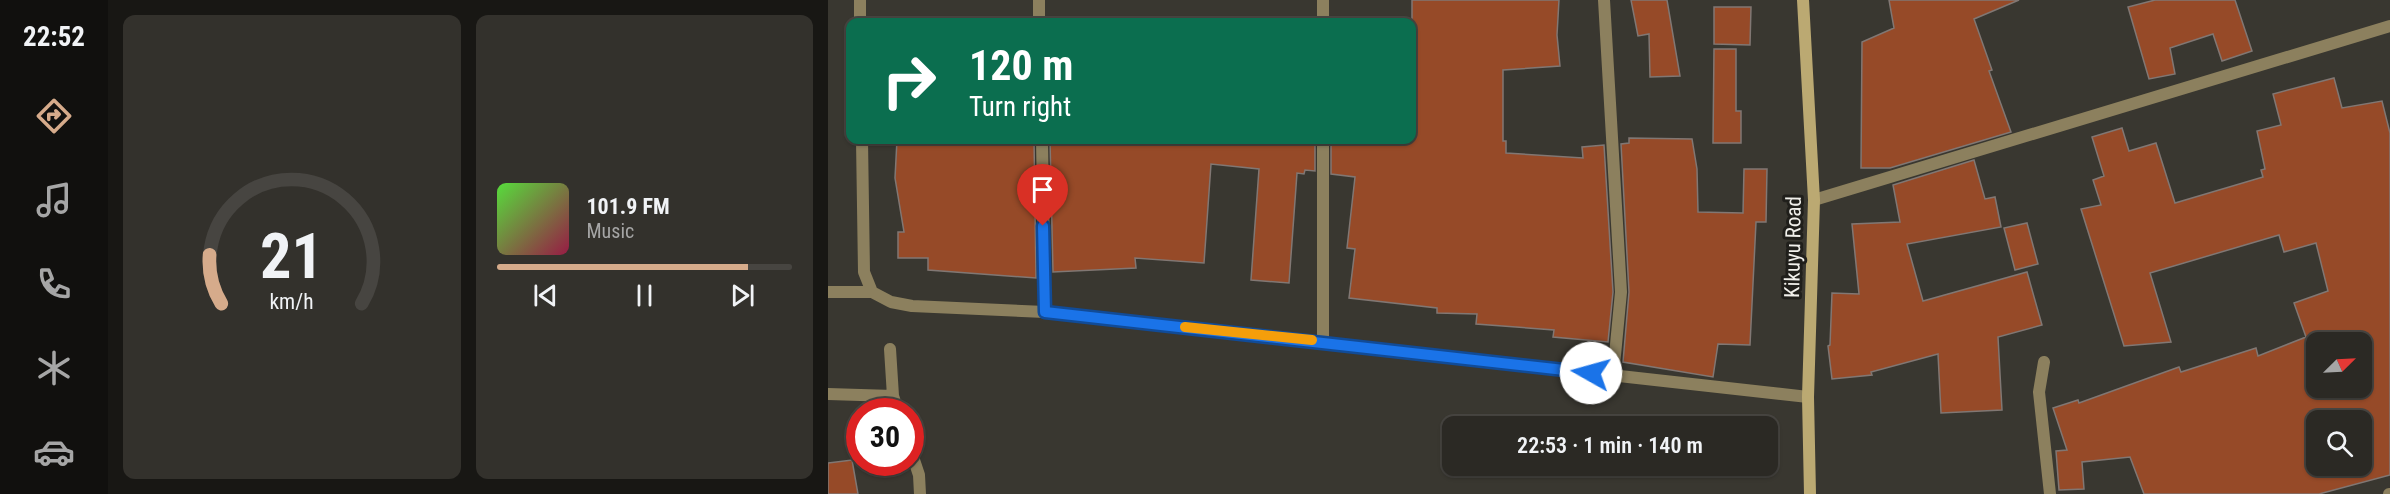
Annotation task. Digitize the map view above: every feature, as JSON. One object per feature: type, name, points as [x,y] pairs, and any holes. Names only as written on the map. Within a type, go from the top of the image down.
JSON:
[{"type":"main road","name":"Kikuyu Road","points":[[1803,0],[1814,200],[1808,397],[1810,494]]},
{"type":"street","points":[[860,0],[860,18]]},
{"type":"street","points":[[1039,0],[1039,18]]},
{"type":"street","points":[[1323,0],[1323,18]]},
{"type":"street","points":[[1604,0],[1621,292],[1613,376]]},
{"type":"street","points":[[1814,200],[2390,26]]},
{"type":"street","points":[[862,144],[864,272],[872,292]]},
{"type":"street","points":[[1042,144],[1045,312]]},
{"type":"street","points":[[1323,144],[1323,342]]},
{"type":"street","points":[[828,292],[872,292],[891,302],[912,306],[1045,312],[1808,397]]},
{"type":"street","points":[[828,394],[893,396],[890,350]]},
{"type":"street","points":[[2044,362],[2039,392],[2050,494]]},
{"type":"street","points":[[919,476],[920,494]]},
{"type":"building","points":[[1412,0],[1559,0],[1557,35],[1560,66],[1503,70],[1503,141],[1506,141],[1506,153],[1583,158],[1582,147],[1604,145],[1613,292],[1608,342],[1553,337],[1554,330],[1476,324],[1477,314],[1437,313],[1437,308],[1349,298],[1355,249],[1347,248],[1355,177],[1331,174],[1331,144],[1416,144],[1416,18],[1412,18]]},
{"type":"building","points":[[1631,0],[1667,0],[1680,76],[1650,77],[1649,34],[1638,36]]},
{"type":"building","points":[[1889,0],[2019,0],[1974,19],[1992,70],[1989,71],[2011,132],[1890,168],[1861,168],[1862,42],[1894,28]]},
{"type":"building","points":[[2155,0],[2235,0],[2252,51],[2222,61],[2213,34],[2170,48],[2175,74],[2149,79],[2128,7]]},
{"type":"building","points":[[1714,7],[1751,7],[1750,45],[1714,44]]},
{"type":"building","points":[[1714,49],[1736,49],[1736,111],[1741,111],[1741,143],[1713,143]]},
{"type":"building","points":[[2334,78],[2342,108],[2382,101],[2390,133],[2390,475],[2319,494],[2144,494],[2130,457],[2082,462],[2084,489],[2059,490],[2056,451],[2067,450],[2053,408],[2078,400],[2079,403],[2179,367],[2181,372],[2256,348],[2258,356],[2306,337],[2294,303],[2328,291],[2316,243],[2284,252],[2279,235],[2150,273],[2171,342],[2124,346],[2081,209],[2101,205],[2093,180],[2104,176],[2092,137],[2122,128],[2129,151],[2156,143],[2175,203],[2263,177],[2261,170],[2265,169],[2257,131],[2281,125],[2273,94]]},
{"type":"building","points":[[1629,138],[1692,139],[1697,169],[1698,212],[1743,213],[1744,169],[1767,169],[1766,222],[1756,222],[1750,345],[1718,344],[1713,377],[1623,362],[1629,292],[1621,144],[1629,143]]},
{"type":"building","points":[[897,144],[1034,144],[1036,278],[928,270],[928,258],[898,258],[898,232],[904,232],[895,178]]},
{"type":"building","points":[[1050,144],[1315,144],[1315,171],[1305,170],[1304,174],[1297,173],[1289,283],[1251,280],[1259,169],[1211,164],[1204,263],[1135,258],[1136,268],[1053,272]]},
{"type":"building","points":[[1974,160],[1985,199],[1995,197],[2001,227],[1907,244],[1923,301],[2027,272],[2042,325],[1998,337],[2002,410],[1941,413],[1938,354],[1871,372],[1872,375],[1832,379],[1828,346],[1830,345],[1832,293],[1859,294],[1852,224],[1900,222],[1893,185]]},
{"type":"building","points":[[2027,223],[2038,264],[2015,270],[2004,228]]},
{"type":"building","points":[[846,461],[846,476],[855,476],[858,494],[828,494],[828,463]]},
{"type":"slow traffic","points":[[1185,327],[1312,340]]},
{"type":"route","points":[[1043,226],[1045,312],[1591,373]]}]
